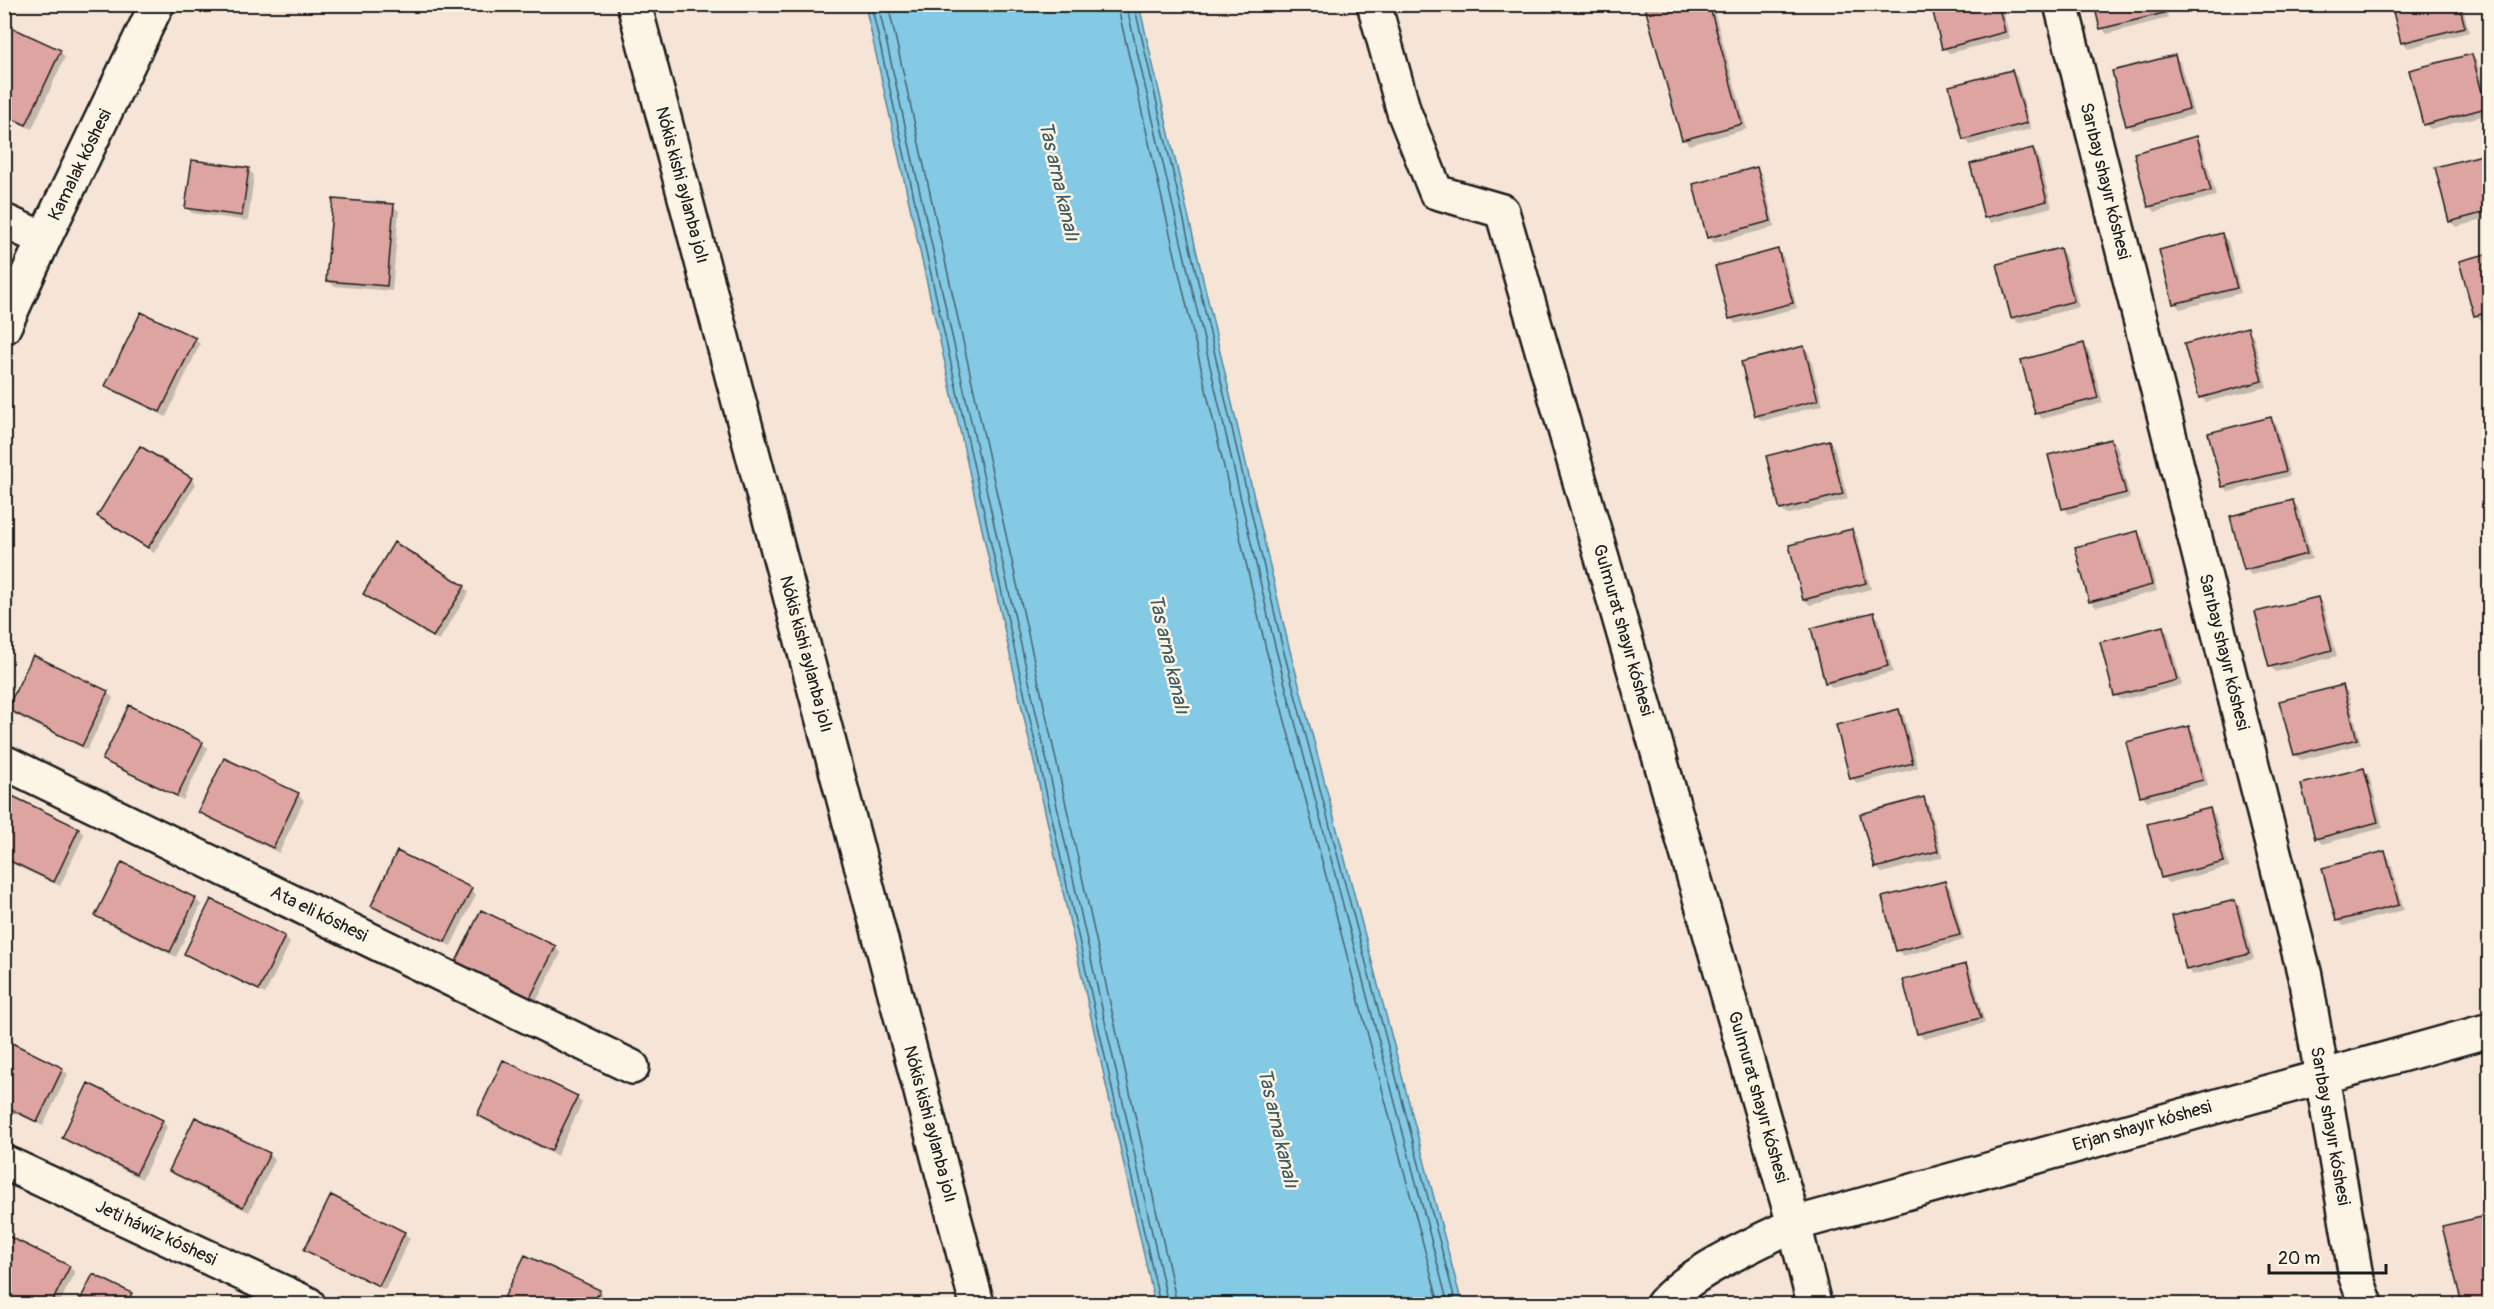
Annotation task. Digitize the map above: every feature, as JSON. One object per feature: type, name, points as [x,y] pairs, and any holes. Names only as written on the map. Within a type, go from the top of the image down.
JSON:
[{"type":"street","name":"Kamalak kóshesi","points":[[4,327],[157,4]]},
{"type":"street","name":"Nókis kishi aylanba jolı","points":[[634,4],[977,1305]]},
{"type":"street","name":"Gulmurat shayır kóshesi","points":[[1374,4],[1404,112],[1436,192],[1502,212],[1794,1224],[1814,1305]]},
{"type":"street","name":"Sarıbay shayır kóshesi","points":[[2061,4],[2305,976],[2356,1277],[2366,1305]]},
{"type":"street","points":[[4,221],[44,239]]},
{"type":"street","name":"Ata eli kóshesi","points":[[4,762],[632,1067]]},
{"type":"street","name":"Erjan shayır kóshesi","points":[[1663,1305],[1674,1292],[1699,1275],[1794,1224],[2490,1030]]},
{"type":"street","name":"Jeti háwiz kóshesi","points":[[4,1162],[308,1305]]},
{"type":"water","name":"Tas arna kanalı","points":[[865,5],[1139,5],[1288,643],[1462,1304],[1155,1304]]},
{"type":"building","points":[[1644,4],[1709,4],[1742,124],[1682,140]]},
{"type":"building","points":[[1931,4],[1998,4],[2005,32],[1942,49]]},
{"type":"building","points":[[2094,4],[2161,4],[2164,13],[2100,29]]},
{"type":"building","points":[[2391,4],[2459,4],[2465,27],[2401,43]]},
{"type":"building","points":[[6,25],[61,50],[26,125],[4,115]]},
{"type":"building","points":[[2472,54],[2486,108],[2423,125],[2409,70]]},
{"type":"building","points":[[2175,55],[2189,109],[2126,126],[2112,71]]},
{"type":"building","points":[[2012,70],[2027,123],[1963,140],[1949,86]]},
{"type":"building","points":[[2197,136],[2211,191],[2148,207],[2134,153]]},
{"type":"building","points":[[2033,148],[2047,201],[1984,218],[1970,164]]},
{"type":"building","points":[[2490,153],[2490,211],[2449,222],[2435,167]]},
{"type":"building","points":[[192,160],[249,168],[242,216],[185,208]]},
{"type":"building","points":[[1757,167],[1771,221],[1707,238],[1693,184]]},
{"type":"building","points":[[333,199],[394,204],[387,286],[326,281]]},
{"type":"building","points":[[2222,233],[2237,288],[2173,304],[2159,250]]},
{"type":"building","points":[[2060,248],[2074,301],[2011,318],[1997,264]]},
{"type":"building","points":[[1778,249],[1793,303],[1729,319],[1715,266]]},
{"type":"building","points":[[2490,253],[2490,312],[2474,316],[2459,261]]},
{"type":"building","points":[[141,312],[196,338],[160,412],[105,386]]},
{"type":"building","points":[[2248,327],[2262,381],[2199,398],[2184,344]]},
{"type":"building","points":[[2084,343],[2098,398],[2035,414],[2021,360]]},
{"type":"building","points":[[1804,346],[1818,400],[1755,416],[1741,362]]},
{"type":"building","points":[[2271,417],[2286,471],[2222,487],[2208,433]]},
{"type":"building","points":[[2111,439],[2126,493],[2062,509],[2048,455]]},
{"type":"building","points":[[1829,440],[1843,494],[1780,510],[1766,456]]},
{"type":"building","points":[[140,446],[192,478],[148,548],[97,516]]},
{"type":"building","points":[[2293,500],[2307,554],[2244,570],[2230,516]]},
{"type":"building","points":[[1852,529],[1866,583],[1803,600],[1789,545]]},
{"type":"building","points":[[2138,531],[2152,585],[2089,602],[2075,547]]},
{"type":"building","points":[[394,542],[465,586],[433,637],[363,594]]},
{"type":"building","points":[[2318,597],[2332,650],[2269,667],[2255,612]]},
{"type":"building","points":[[1874,612],[1888,666],[1825,683],[1811,628]]},
{"type":"building","points":[[2163,626],[2177,680],[2114,696],[2100,642]]},
{"type":"building","points":[[33,655],[108,691],[82,746],[7,709]]},
{"type":"building","points":[[2343,685],[2357,739],[2294,755],[2279,701]]},
{"type":"building","points":[[129,705],[203,742],[177,796],[102,760]]},
{"type":"building","points":[[1899,709],[1913,763],[1850,779],[1836,725]]},
{"type":"building","points":[[2189,726],[2203,780],[2140,796],[2126,742]]},
{"type":"building","points":[[224,758],[299,793],[273,848],[198,812]]},
{"type":"building","points":[[2364,768],[2378,822],[2315,839],[2301,784]]},
{"type":"building","points":[[4,792],[79,828],[54,882],[4,858]]},
{"type":"building","points":[[1924,797],[1938,851],[1875,868],[1860,814]]},
{"type":"building","points":[[2210,808],[2224,862],[2161,878],[2147,824]]},
{"type":"building","points":[[397,851],[472,888],[445,942],[371,906]]},
{"type":"building","points":[[2385,851],[2399,905],[2336,921],[2322,868]]},
{"type":"building","points":[[122,862],[196,898],[170,952],[95,916]]},
{"type":"building","points":[[1945,881],[1960,935],[1896,951],[1882,897]]},
{"type":"building","points":[[211,899],[285,936],[259,990],[184,954]]},
{"type":"building","points":[[2235,900],[2249,954],[2186,970],[2172,916]]},
{"type":"building","points":[[481,910],[556,946],[529,1000],[455,964]]},
{"type":"building","points":[[1966,964],[1981,1018],[1917,1034],[1903,980]]},
{"type":"building","points":[[4,1039],[63,1068],[37,1122],[4,1106]]},
{"type":"building","points":[[503,1060],[578,1096],[551,1151],[477,1115]]},
{"type":"building","points":[[88,1083],[163,1120],[136,1174],[62,1138]]},
{"type":"building","points":[[195,1117],[270,1153],[243,1207],[169,1171]]},
{"type":"building","points":[[331,1195],[405,1232],[379,1286],[304,1250]]},
{"type":"building","points":[[2490,1215],[2490,1304],[2462,1304],[2442,1226]]},
{"type":"building","points":[[4,1234],[70,1266],[51,1304],[12,1304],[4,1301]]},
{"type":"building","points":[[525,1255],[600,1290],[593,1304],[501,1304]]},
{"type":"building","points":[[93,1274],[132,1293],[126,1304],[78,1304]]}]
